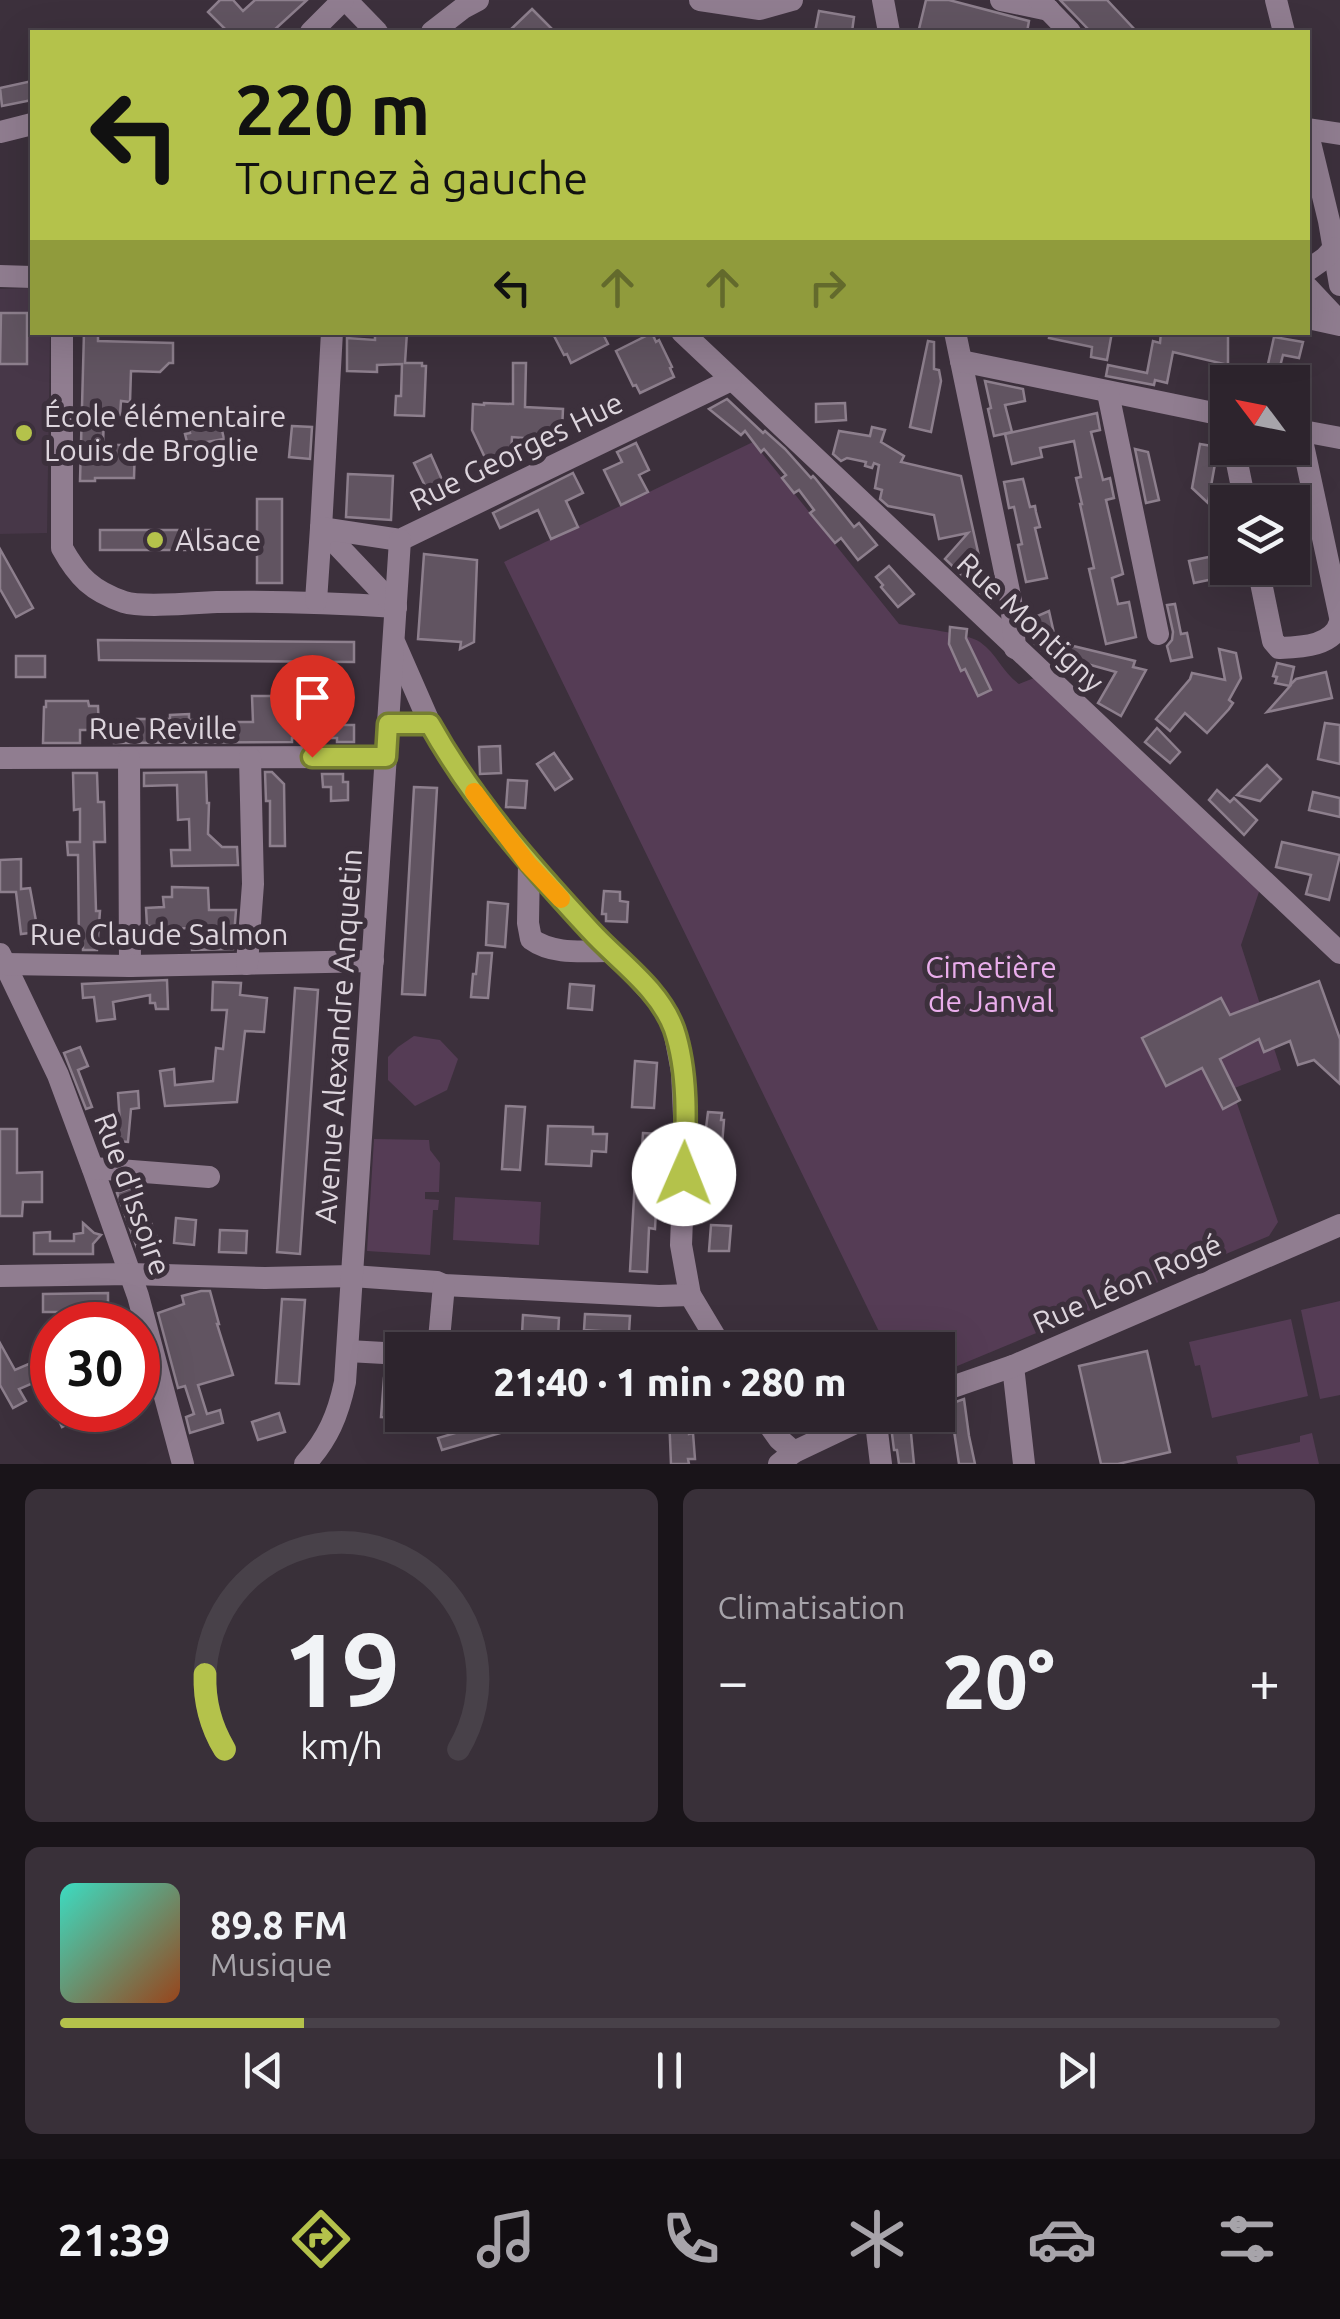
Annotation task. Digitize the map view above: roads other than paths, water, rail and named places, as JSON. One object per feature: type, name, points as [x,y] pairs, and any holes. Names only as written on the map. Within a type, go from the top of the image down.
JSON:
[{"type":"street","points":[[312,30],[344,0],[376,30]]},
{"type":"street","points":[[435,30],[478,0]]},
{"type":"street","points":[[700,0],[760,9],[792,0]]},
{"type":"street","points":[[882,0],[889,30]]},
{"type":"street","points":[[1000,0],[1044,5],[1068,30]]},
{"type":"street","points":[[1276,0],[1284,30]]},
{"type":"street","points":[[0,132],[30,124]]},
{"type":"street","points":[[1310,131],[1340,134]]},
{"type":"street","points":[[1310,140],[1340,286]]},
{"type":"street","points":[[1310,269],[1334,248]]},
{"type":"street","points":[[0,276],[30,277]]},
{"type":"street","points":[[1310,290],[1340,324]]},
{"type":"street","points":[[1310,318],[1340,324]]},
{"type":"street","points":[[62,335],[62,548],[84,581],[129,604],[316,601],[396,607]]},
{"type":"street","points":[[316,601],[332,335]]},
{"type":"street","name":"Rue Montigny","points":[[685,335],[1340,953]]},
{"type":"street","points":[[956,335],[1011,601],[1015,648]]},
{"type":"street","points":[[961,361],[1210,413]]},
{"type":"street","name":"Rue Georges Hue","points":[[320,528],[400,540],[731,380]]},
{"type":"street","points":[[1108,393],[1158,634]]},
{"type":"street","points":[[1310,433],[1340,438]]},
{"type":"street","points":[[1261,585],[1273,641],[1280,648],[1329,640],[1338,633],[1340,620],[1304,465]]},
{"type":"street","points":[[320,528],[396,607]]},
{"type":"street","name":"Avenue Alexandre Anquetin","points":[[305,1464],[328,1436],[345,1382],[400,540]]},
{"type":"street","points":[[394,640],[430,724],[480,802],[528,864],[662,1005],[674,1030],[682,1072],[686,1138],[681,1245],[690,1294],[712,1332]]},
{"type":"street","points":[[388,724],[430,724]]},
{"type":"street","name":"Rue Reville","points":[[0,758],[386,757]]},
{"type":"street","points":[[129,758],[130,966]]},
{"type":"street","points":[[247,964],[253,884],[250,758]]},
{"type":"street","points":[[528,864],[531,940],[558,950],[609,952]]},
{"type":"street","name":"Rue Claude Salmon","points":[[2,959],[130,966],[373,962]]},
{"type":"street","name":"Rue d'Issoire","points":[[2,959],[58,1075],[93,1168],[131,1274],[184,1464]]},
{"type":"street","points":[[93,1168],[210,1177]]},
{"type":"street","name":"Rue Léon Rogé","points":[[955,1386],[1013,1366],[1340,1225]]},
{"type":"street","points":[[0,1276],[352,1276],[444,1285],[659,1296],[690,1294]]},
{"type":"street","points":[[440,1332],[444,1285]]},
{"type":"street","points":[[348,1351],[385,1353]]},
{"type":"street","points":[[1013,1366],[1024,1464]]},
{"type":"street","points":[[775,1432],[786,1458],[839,1432]]},
{"type":"street","points":[[876,1432],[881,1464]]},
{"type":"place","name":"École élémentaire Louis de Broglie","points":[[24,433]]},
{"type":"place","name":"Alsace","points":[[155,540]]},
{"type":"park label","name":"Cimetière de Janval","points":[[991,984]]}]
